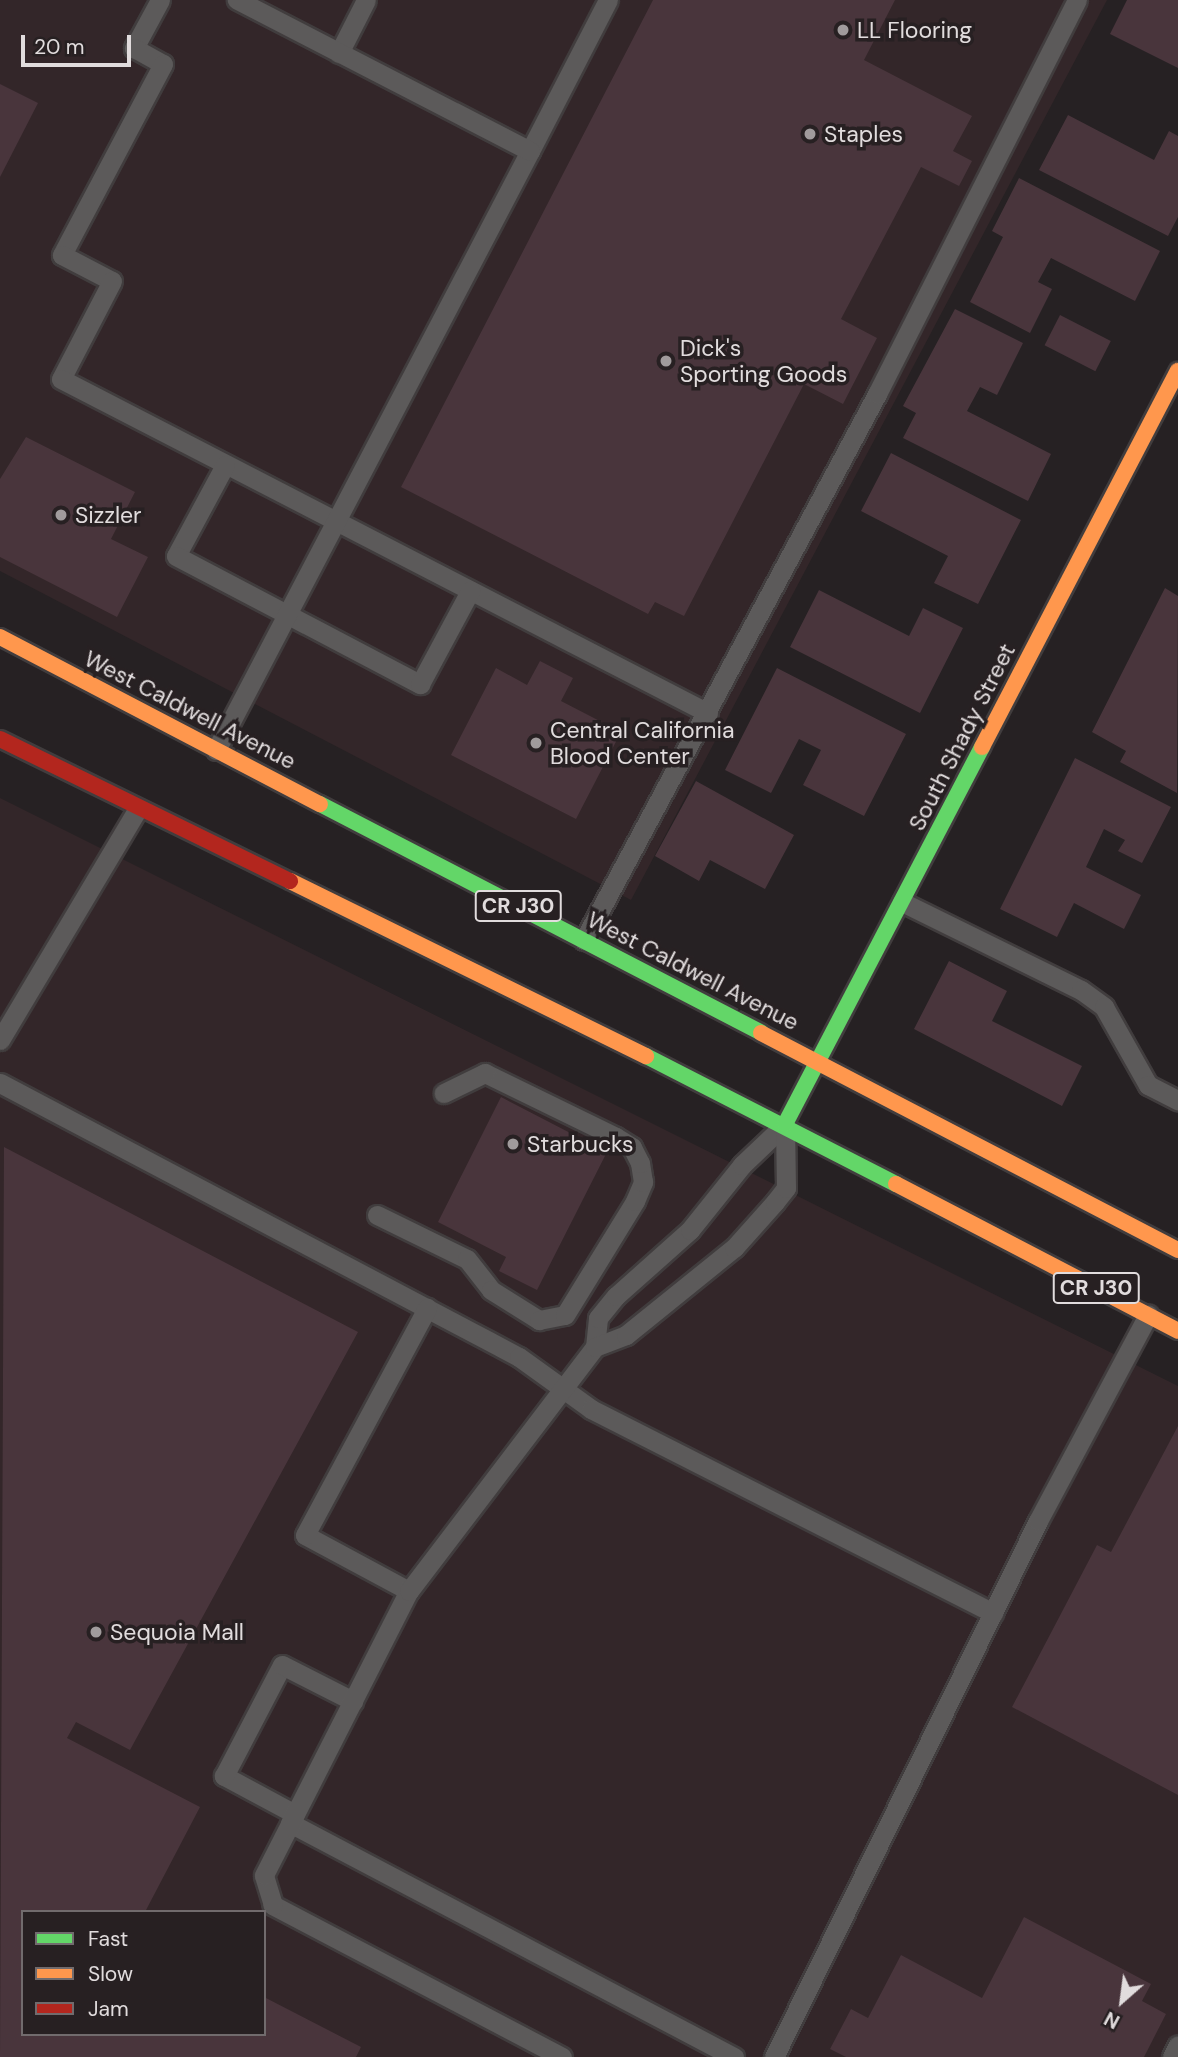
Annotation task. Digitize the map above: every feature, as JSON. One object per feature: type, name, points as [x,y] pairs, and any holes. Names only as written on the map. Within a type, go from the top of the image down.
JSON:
[{"type":"main road","name":"South Shady Street","points":[[785,1125],[1178,371]]},
{"type":"main road","name":"West Caldwell Avenue","points":[[0,637],[1178,1250]]},
{"type":"main road","name":"CR J30","points":[[0,739],[137,810],[785,1125],[1178,1331]]},
{"type":"lane","points":[[160,0],[134,48],[163,64],[62,255],[113,281],[61,379],[708,713]]},
{"type":"lane","points":[[237,0],[270,7],[339,53],[530,151]]},
{"type":"lane","points":[[339,53],[366,0]]},
{"type":"lane","points":[[216,750],[289,615],[608,0]]},
{"type":"lane","points":[[584,940],[708,713],[1077,0]]},
{"type":"lane","points":[[225,465],[176,555],[420,684],[470,591]]},
{"type":"lane","points":[[1,1036],[137,810]]},
{"type":"lane","points":[[902,902],[1081,990],[1104,1007],[1148,1085],[1178,1100]]},
{"type":"lane","points":[[377,1215],[467,1259],[491,1290],[539,1320],[565,1315],[635,1200],[643,1182],[640,1163],[632,1147],[616,1137],[485,1073],[443,1093]]},
{"type":"lane","points":[[0,1083],[427,1308],[633,1431],[993,1613]]},
{"type":"lane","points":[[595,1347],[598,1318],[616,1296],[690,1230],[742,1164],[785,1125]]},
{"type":"lane","points":[[562,2057],[273,1905],[264,1875],[409,1591],[595,1347],[626,1335],[762,1217],[786,1188],[785,1125]]},
{"type":"lane","points":[[409,1591],[305,1535],[427,1308]]},
{"type":"lane","points":[[774,2057],[993,1613],[1148,1315]]},
{"type":"lane","points":[[353,1701],[282,1665],[223,1776],[293,1818],[734,2057]]},
{"type":"lane","points":[[1172,2057],[1178,2045]]},
{"type":"shaded area","points":[[0,0],[1107,0],[631,900],[0,571]]},
{"type":"shaded area","points":[[0,798],[1178,1386],[1178,2057],[0,2057]]},
{"type":"building","name":"Dick's Sporting Goods","points":[[653,0],[895,0],[864,60],[972,116],[953,151],[972,161],[959,186],[921,167],[841,319],[877,338],[843,404],[804,384],[684,616],[655,602],[648,614],[401,487]]},
{"type":"building","points":[[1127,0],[1178,0],[1178,68],[1110,34]]},
{"type":"building","points":[[0,84],[38,103],[0,177]]},
{"type":"building","points":[[1068,115],[1154,160],[1169,131],[1178,136],[1178,217],[1168,236],[1039,170]]},
{"type":"building","points":[[1019,178],[1160,251],[1135,301],[1051,258],[1038,282],[1052,289],[1030,333],[970,302],[1003,237],[992,231]]},
{"type":"building","points":[[955,309],[1023,343],[997,395],[980,387],[967,411],[1051,454],[1028,501],[903,438],[916,413],[903,406]]},
{"type":"building","points":[[1060,315],[1111,341],[1095,371],[1045,345]]},
{"type":"building","name":"Sizzler","points":[[26,437],[135,492],[111,539],[148,557],[117,617],[0,557],[0,479]]},
{"type":"building","points":[[891,453],[1021,520],[978,604],[934,583],[948,556],[861,511]]},
{"type":"building","points":[[1165,588],[1178,596],[1177,793],[1120,762],[1126,751],[1092,732]]},
{"type":"building","points":[[819,590],[909,636],[923,608],[963,628],[920,713],[790,647]]},
{"type":"building","name":"Central California Blood Center","points":[[540,661],[573,678],[561,701],[621,732],[576,819],[451,755],[496,668],[527,685]]},
{"type":"building","points":[[777,668],[906,734],[864,816],[803,785],[821,750],[799,739],[771,793],[725,770]]},
{"type":"building","points":[[1075,758],[1171,807],[1142,863],[1118,851],[1125,840],[1104,829],[1086,867],[1141,895],[1124,929],[1074,903],[1057,937],[1000,909]]},
{"type":"building","points":[[696,781],[794,835],[765,889],[710,860],[699,881],[655,856]]},
{"type":"building","points":[[949,961],[1007,991],[992,1021],[1082,1066],[1062,1106],[914,1029]]},
{"type":"building","points":[[501,1097],[607,1152],[537,1290],[499,1271],[506,1257],[438,1222]]},
{"type":"building","name":"Sequoia Mall","points":[[4,1147],[358,1332],[130,1750],[76,1722],[67,1738],[200,1807],[146,1910],[21,1910],[21,2036],[266,2036],[266,1998],[361,2047],[356,2057],[0,2057]]},
{"type":"building","points":[[1178,1426],[1178,1795],[1012,1707],[1097,1545],[1111,1552]]},
{"type":"building","points":[[1024,1917],[1151,1984],[1142,2001],[1166,2014],[1144,2057],[846,2057],[830,2049],[851,2009],[868,2018],[901,1955],[982,1998]]},
{"type":"traffic: fast","points":[[785,1124],[982,747]]},
{"type":"traffic: fast","points":[[320,804],[761,1033]]},
{"type":"traffic: fast","points":[[646,1056],[896,1184]]},
{"type":"traffic: slow","points":[[982,747],[1178,371]]},
{"type":"traffic: slow","points":[[0,637],[320,804]]},
{"type":"traffic: slow","points":[[290,881],[646,1056]]},
{"type":"traffic: slow","points":[[761,1033],[1178,1250]]},
{"type":"traffic: slow","points":[[896,1184],[1178,1331]]},
{"type":"traffic: jam","points":[[0,739],[290,881]]},
{"type":"place","name":"LL Flooring","points":[[843,30]]},
{"type":"place","name":"Staples","points":[[810,134]]},
{"type":"place","name":"Dick's Sporting Goods","points":[[666,361]]},
{"type":"place","name":"Sizzler","points":[[61,515]]},
{"type":"place","name":"Central California Blood Center","points":[[536,743]]},
{"type":"place","name":"Starbucks","points":[[513,1144]]},
{"type":"place","name":"Sequoia Mall","points":[[96,1632]]}]
